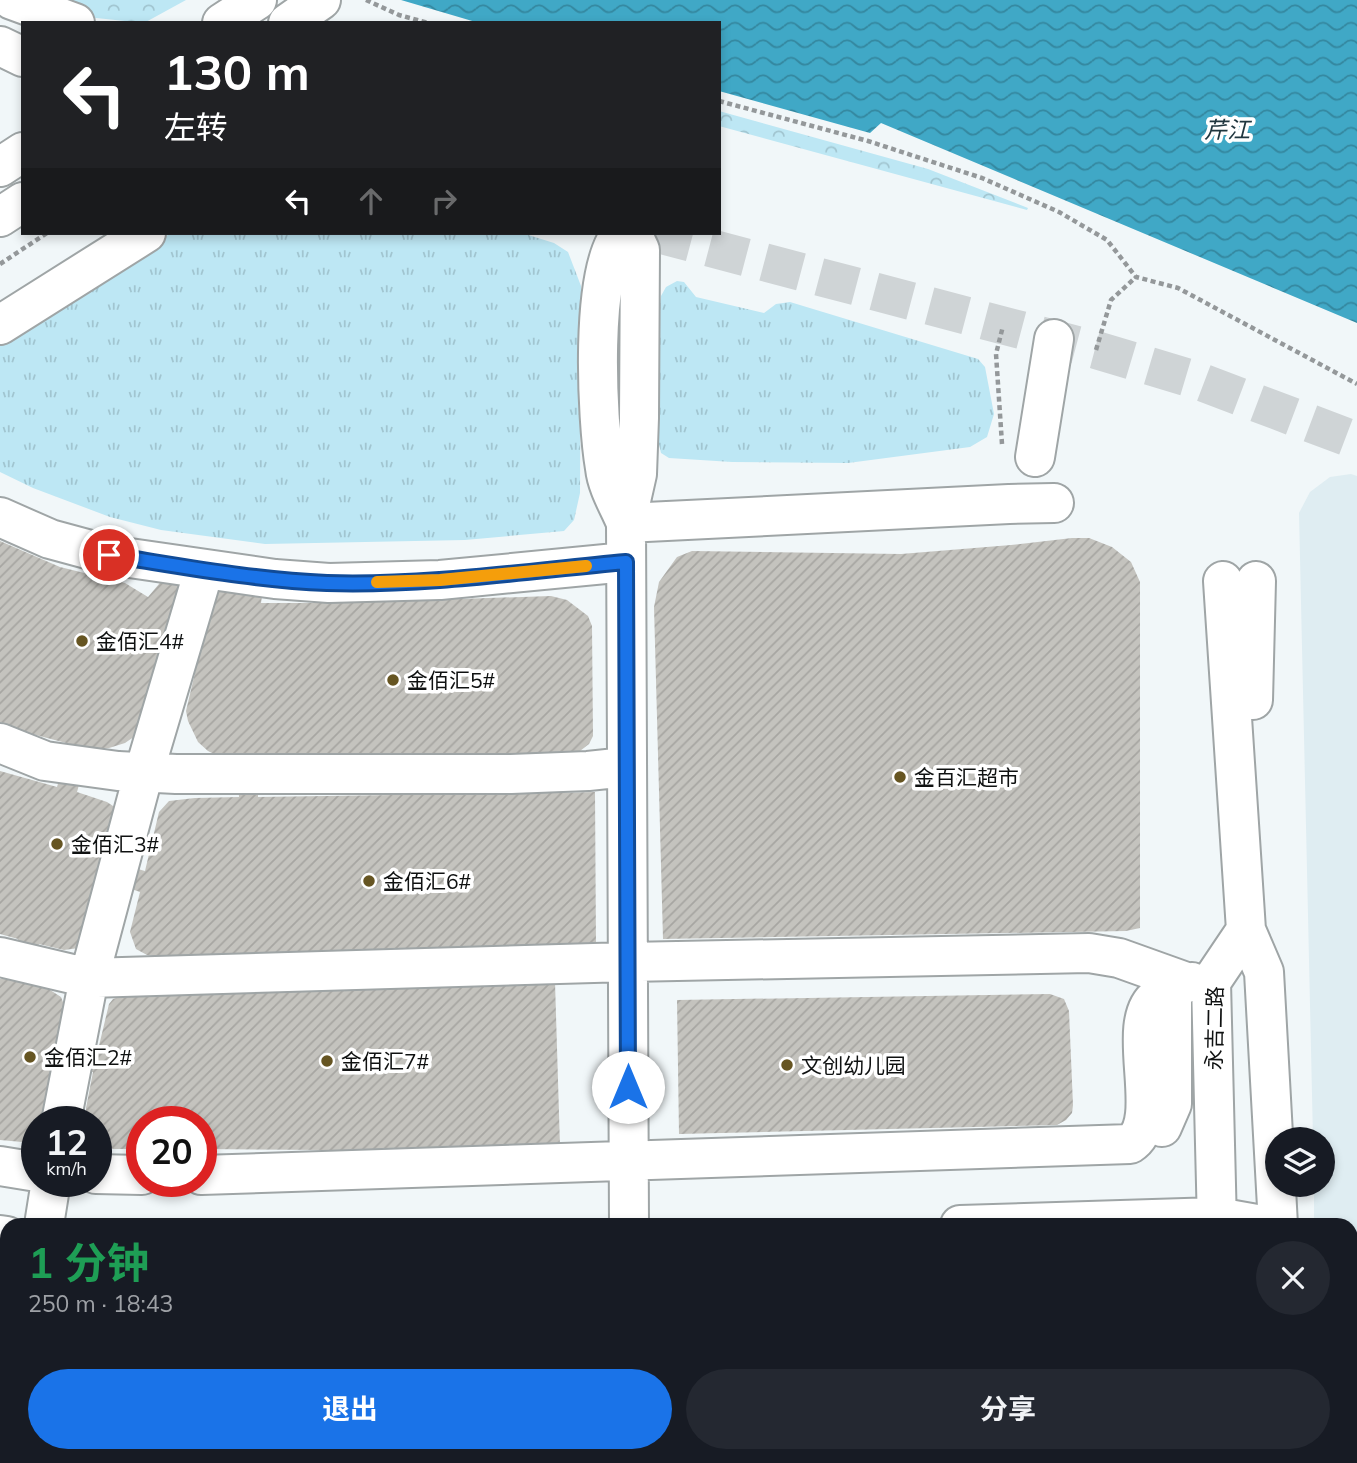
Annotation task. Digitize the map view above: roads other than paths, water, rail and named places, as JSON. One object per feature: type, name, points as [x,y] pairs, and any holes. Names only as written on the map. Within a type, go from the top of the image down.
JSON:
[{"type":"main road","points":[[12,0],[70,21]]},
{"type":"main road","points":[[225,21],[257,0]]},
{"type":"main road","points":[[291,21],[321,0]]},
{"type":"main road","points":[[0,46],[21,56]]},
{"type":"main road","points":[[0,167],[21,153]]},
{"type":"main road","points":[[0,217],[21,203]]},
{"type":"main road","points":[[0,325],[143,235]]},
{"type":"main road","points":[[620,235],[614,241],[602,283],[598,379],[605,471],[626,523]]},
{"type":"main road","points":[[629,1218],[626,523],[637,474],[640,250],[633,235]]},
{"type":"main road","points":[[1019,455],[1054,339]]},
{"type":"main road","points":[[626,523],[1009,503],[1054,503]]},
{"type":"main road","points":[[0,517],[50,539],[109,555],[204,570],[329,583],[440,580],[626,562]]},
{"type":"main road","points":[[64,1106],[89,978],[144,772],[204,570]]},
{"type":"main road","points":[[1240,581],[1246,930],[1264,972],[1278,1218]]},
{"type":"main road","points":[[0,743],[45,761],[144,772],[472,774],[588,771],[626,767]]},
{"type":"main road","name":"永吉二路","points":[[1217,1218],[1191,984],[1246,930]]},
{"type":"main road","points":[[0,957],[89,978],[628,962],[1088,953],[1119,958],[1191,984]]},
{"type":"main road","points":[[1162,1127],[1172,1104],[1172,998],[1191,984]]},
{"type":"main road","points":[[217,1175],[1130,1144],[1140,1134],[1145,1113],[1143,1034],[1150,1005],[1157,997],[1191,984]]},
{"type":"main road","points":[[0,1167],[21,1170]]},
{"type":"main road","points":[[45,1218],[48,1197]]},
{"type":"water","name":"芹江","points":[[401,0],[1357,0],[1357,323],[881,123],[870,133],[721,92],[721,21],[472,21]]},
{"type":"tunnel","points":[[662,235],[1096,350],[1196,380],[1357,441]]},
{"type":"place","name":"金佰汇4#","points":[[82,641]]},
{"type":"place","name":"金佰汇5#","points":[[393,680]]},
{"type":"place","name":"金百汇超市","points":[[900,777]]},
{"type":"place","name":"金佰汇3#","points":[[57,844]]},
{"type":"place","name":"金佰汇6#","points":[[369,881]]},
{"type":"place","name":"金佰汇2#","points":[[30,1057]]},
{"type":"place","name":"金佰汇7#","points":[[327,1061]]},
{"type":"place","name":"文创幼儿园","points":[[787,1065]]}]
